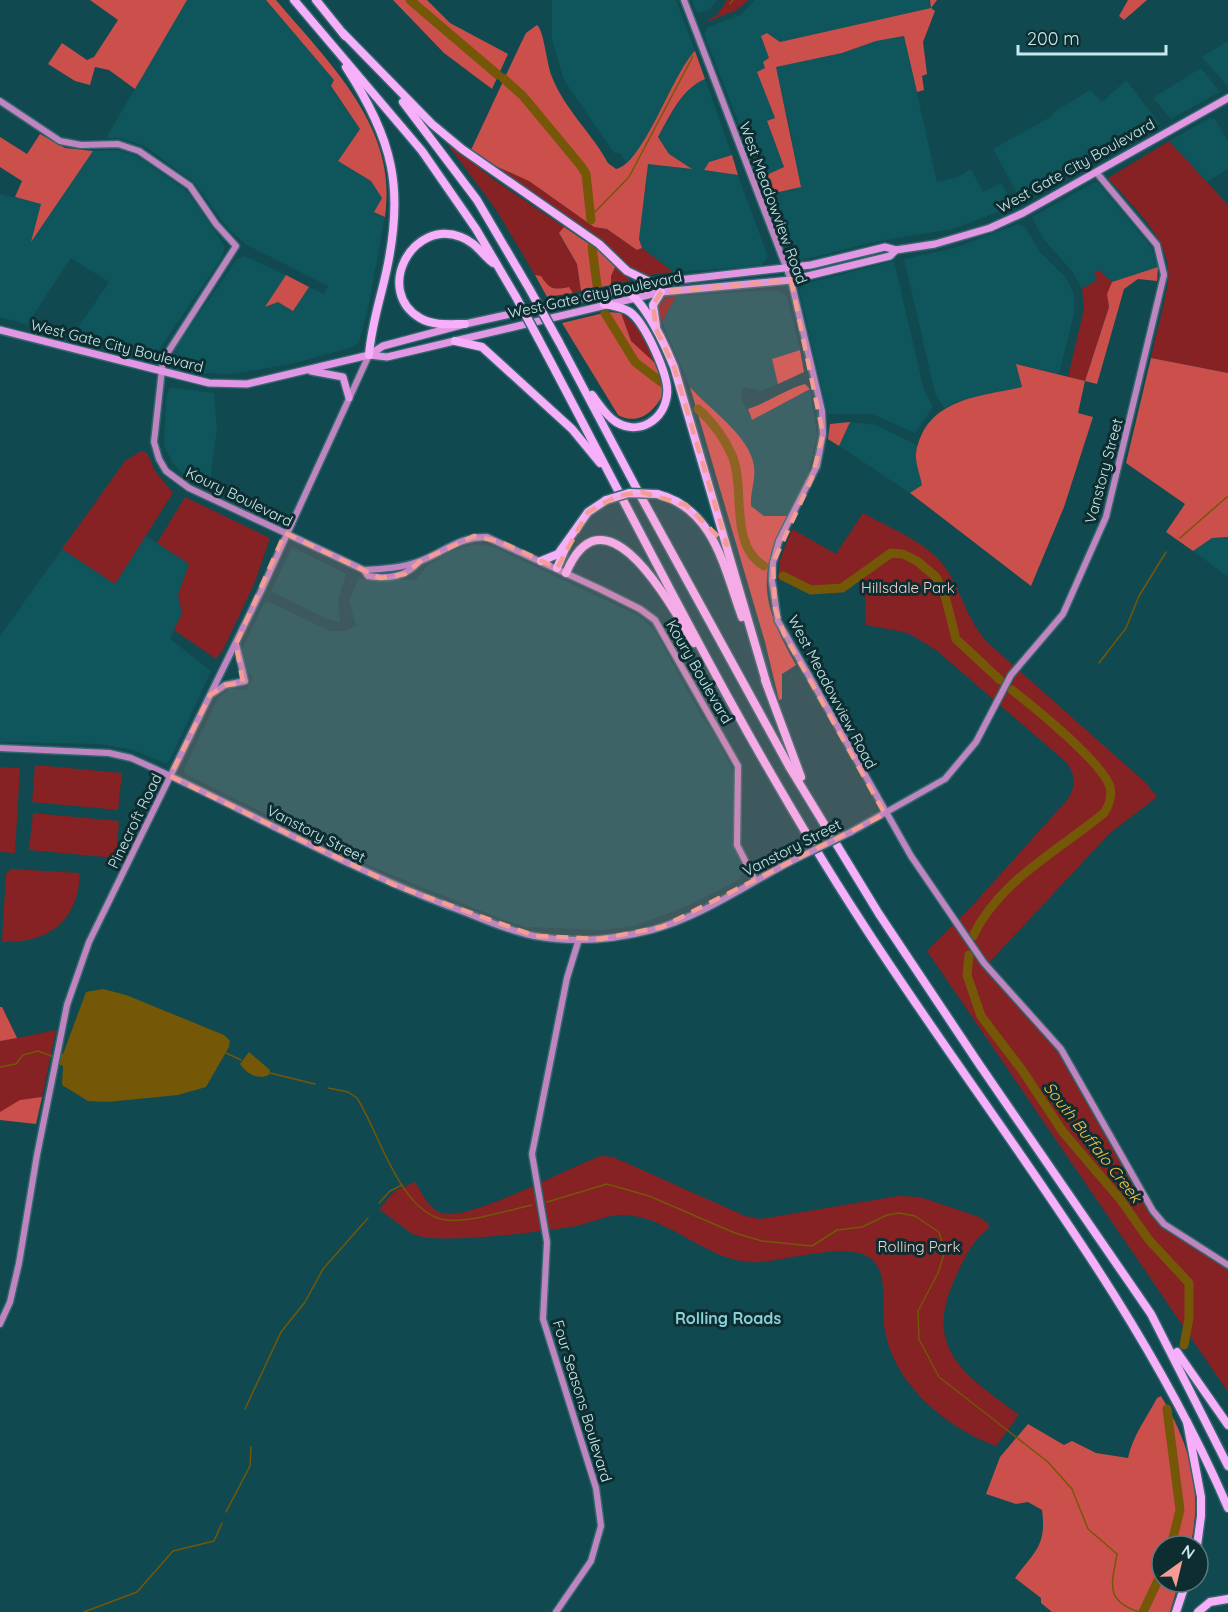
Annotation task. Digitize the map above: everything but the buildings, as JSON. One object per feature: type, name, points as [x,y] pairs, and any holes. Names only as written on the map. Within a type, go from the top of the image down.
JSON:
[{"type":"highway","points":[[294,0],[422,151],[500,269],[726,691],[807,836],[851,906],[1116,1296],[1186,1418],[1228,1508]]},
{"type":"highway","points":[[316,0],[416,116],[452,164],[493,225],[581,379],[615,422],[632,427],[655,420],[665,406],[668,388],[652,347],[638,320],[631,312],[604,304]]},
{"type":"highway","points":[[343,33],[432,124],[462,148],[599,244],[627,271],[652,283]]},
{"type":"highway","points":[[330,42],[378,121],[393,176],[395,195],[393,239],[369,355]]},
{"type":"highway","points":[[465,324],[421,319],[406,305],[399,282],[406,257],[419,243],[444,233],[470,241],[500,269]]},
{"type":"highway","points":[[624,289],[634,297],[656,329],[675,367],[767,685]]},
{"type":"highway","points":[[656,329],[653,305],[661,292]]},
{"type":"highway","points":[[454,341],[482,347],[506,368],[572,429],[622,494]]},
{"type":"highway","points":[[561,345],[747,691],[898,943],[1228,1425]]},
{"type":"highway","points":[[541,561],[555,556],[588,512],[606,500],[629,493],[657,494],[686,505],[702,520],[710,532],[809,797]]},
{"type":"highway","points":[[557,568],[570,538]]},
{"type":"highway","points":[[566,573],[574,556],[590,542],[606,540],[626,548],[662,594],[726,691]]},
{"type":"highway","points":[[1151,1314],[1228,1466]]},
{"type":"highway","points":[[1186,1418],[1187,1435],[1196,1461],[1201,1497],[1202,1516],[1199,1534]]},
{"type":"highway","points":[[1176,1612],[1182,1594]]},
{"type":"highway","points":[[1198,1612],[1210,1602],[1228,1599]]},
{"type":"main road","name":"West Gate City Boulevard","points":[[0,330],[209,383],[247,384],[369,355],[383,346],[465,324],[652,283],[786,268],[885,247],[896,250],[948,241],[990,228],[1023,213],[1228,98]]},
{"type":"main road","name":"West Gate City Boulevard","points":[[369,355],[387,357],[661,292],[791,280],[890,256],[896,250]]},
{"type":"main road","points":[[309,370],[343,377],[349,398]]},
{"type":"street","name":"West Meadowview Road","points":[[684,0],[791,280],[822,411],[822,449],[812,478],[780,541],[773,563],[775,608],[784,634],[885,814],[968,943],[1061,1049],[1153,1211],[1164,1224],[1228,1265]]},
{"type":"street","name":"Koury Boulevard","points":[[0,101],[60,141],[81,145],[118,144],[139,151],[190,186],[216,224],[236,246],[169,347],[161,372],[154,442],[159,459],[166,471],[189,488],[363,570],[387,569],[419,562],[460,540],[474,536],[501,542],[640,609],[656,620],[738,766],[737,845],[755,880]]},
{"type":"street","name":"Vanstory Street","points":[[0,748],[109,753],[131,758],[393,885],[512,930],[551,938],[621,937],[662,927],[851,832],[945,778],[964,758],[984,728],[1011,675],[1063,614],[1106,517],[1164,275],[1162,258],[1156,245],[1096,172]]},
{"type":"street","name":"Pinecroft Road","points":[[0,1324],[15,1280],[67,1005],[89,942],[236,644],[285,533],[369,355]]},
{"type":"street","points":[[210,695],[225,685],[245,681],[236,644]]},
{"type":"street","name":"Four Seasons Boulevard","points":[[556,1612],[591,1562],[601,1526],[596,1488],[543,1318],[547,1242],[532,1154],[567,978],[579,939]]},
{"type":"highlighted area","points":[[791,280],[823,434],[812,478],[773,563],[775,608],[784,634],[885,814],[662,927],[600,939],[535,936],[394,885],[170,776],[210,695],[225,685],[243,683],[236,644],[285,533],[380,578],[405,574],[419,562],[474,536],[501,542],[557,568],[588,512],[617,496],[641,492],[686,505],[727,545],[674,367],[656,329],[653,305],[661,292]]},
{"type":"shaded area","points":[[90,0],[187,0],[135,89],[109,70],[95,67],[90,85],[75,81],[48,64],[62,43],[87,60],[94,57],[118,20]]},
{"type":"shaded area","points":[[187,0],[266,0],[335,80],[331,87],[360,129],[338,161],[371,181],[382,198],[375,212],[385,217],[368,308],[359,342],[353,347],[291,364],[232,374],[196,373],[179,367],[172,361],[172,354],[178,344],[237,259],[245,256],[286,275],[266,307],[278,302],[293,310],[309,287],[324,294],[328,286],[247,245],[229,230],[194,182],[144,146],[121,138],[106,138]]},
{"type":"shaded area","points":[[266,0],[276,0],[317,47],[355,98],[370,125],[381,154],[386,184],[385,217],[374,212],[382,198],[371,181],[338,161],[360,129],[331,86],[334,80]]},
{"type":"shaded area","points":[[393,0],[427,0],[450,23],[508,54],[492,89],[444,53]]},
{"type":"shaded area","points":[[552,0],[676,0],[695,51],[639,150],[626,162],[620,153],[614,153],[564,80],[552,40]]},
{"type":"shaded area","points":[[692,0],[717,0],[709,10],[700,13],[696,11]]},
{"type":"shaded area","points":[[755,0],[929,0],[931,8],[780,42],[767,33],[769,58],[765,68],[758,72],[775,118],[767,122],[784,167],[760,178],[704,34],[708,27],[742,14]]},
{"type":"shaded area","points":[[930,0],[937,0],[931,8]]},
{"type":"shaded area","points":[[1128,0],[1147,0],[1124,20],[1119,16]]},
{"type":"shaded area","points":[[931,8],[935,11],[923,42],[927,74],[922,76],[924,90],[917,92],[904,36],[876,41],[842,53],[776,67],[801,187],[766,195],[760,178],[784,167],[767,121],[775,118],[757,72],[765,68],[763,62],[769,58],[761,36],[767,33],[780,42]]},
{"type":"shaded area","points":[[537,25],[542,34],[550,72],[557,89],[608,163],[616,169],[626,163],[637,151],[686,62],[695,51],[705,79],[683,96],[658,137],[669,154],[692,169],[648,164],[639,239],[642,248],[637,250],[607,229],[594,227],[529,181],[491,164],[471,150],[526,33]]},
{"type":"shaded area","points":[[904,36],[937,182],[958,177],[971,169],[983,192],[1001,183],[1012,202],[1011,207],[953,229],[879,241],[802,260],[791,257],[766,195],[795,189],[792,139],[775,67],[842,53],[876,41]]},
{"type":"shaded area","points":[[1228,41],[1228,87],[1202,57]]},
{"type":"shaded area","points":[[1201,68],[1220,92],[1171,119],[1153,98]]},
{"type":"shaded area","points":[[705,79],[732,155],[709,162],[704,170],[738,175],[768,257],[761,266],[673,272],[642,248],[639,239],[648,163],[690,169],[669,154],[658,137],[680,100],[696,82]]},
{"type":"shaded area","points":[[1126,80],[1160,124],[1022,200],[1020,199],[993,149],[1052,116],[1054,112],[1090,90],[1102,102]]},
{"type":"shaded area","points":[[1210,118],[1215,119],[1228,141],[1228,169],[1207,182],[1169,141]]},
{"type":"shaded area","points":[[40,134],[65,148],[93,151],[31,242],[41,204],[15,197],[22,181],[0,167],[0,137],[27,154]]},
{"type":"shaded area","points":[[116,150],[135,155],[184,189],[225,247],[221,259],[152,360],[71,338],[109,282],[71,258],[27,325],[0,317],[0,194],[42,204],[32,240],[93,151]]},
{"type":"shaded area","points":[[732,155],[738,175],[704,170],[709,162]]},
{"type":"shaded area","points":[[1093,183],[1098,183],[1151,247],[1158,267],[1112,282],[1099,270],[1098,280],[1082,289],[1072,271],[1044,240],[1032,217]]},
{"type":"shaded area","points":[[1018,224],[1025,227],[1041,253],[1066,278],[1074,294],[1074,314],[1059,374],[1017,364],[1022,387],[956,402],[944,408],[935,393],[904,259],[954,248]]},
{"type":"shaded area","points":[[564,227],[616,265],[611,276],[611,285],[581,291],[577,264],[559,233]]},
{"type":"shaded area","points":[[894,261],[924,390],[933,407],[915,433],[872,414],[828,414],[799,290],[804,284]]},
{"type":"shaded area","points":[[1158,267],[1157,281],[1138,279],[1124,289],[1097,384],[1085,381],[1109,307],[1107,294],[1112,282]]},
{"type":"shaded area","points":[[286,275],[309,287],[293,311],[278,302],[265,307]]},
{"type":"shaded area","points":[[535,275],[541,276],[553,288],[569,287],[573,293],[547,297]]},
{"type":"shaded area","points":[[776,290],[787,296],[800,350],[772,359],[778,384],[761,391],[745,387],[741,391],[743,402],[752,420],[810,389],[817,436],[808,474],[787,516],[764,516],[751,506],[750,491],[707,407],[690,387],[662,322],[676,296]]},
{"type":"shaded area","points":[[608,312],[621,313],[631,341],[656,364],[665,390],[657,404],[647,414],[634,419],[618,415],[562,323]]},
{"type":"shaded area","points":[[800,350],[804,372],[778,384],[772,359]]},
{"type":"shaded area","points":[[1151,358],[1228,373],[1228,537],[1212,538],[1193,551],[1166,532],[1185,504],[1126,463]]},
{"type":"shaded area","points":[[1016,364],[1085,381],[1078,413],[1093,417],[1064,507],[1031,586],[910,493],[922,485],[916,453],[922,435],[931,421],[942,411],[972,398],[1022,387]]},
{"type":"shaded area","points":[[805,384],[810,389],[752,420],[748,409]]},
{"type":"shaded area","points":[[170,387],[214,393],[217,430],[209,487],[182,473],[173,463],[164,446],[166,396]]},
{"type":"shaded area","points":[[690,387],[737,434],[751,455],[754,481],[751,506],[764,516],[787,516],[770,557],[767,575],[770,608],[776,626],[796,665],[782,674],[782,699],[779,700],[765,642]]},
{"type":"shaded area","points":[[850,422],[876,425],[919,446],[916,459],[922,485],[910,493],[839,446]]},
{"type":"shaded area","points":[[850,422],[839,446],[828,439],[830,424]]},
{"type":"shaded area","points":[[145,535],[189,564],[178,595],[182,613],[170,639],[211,671],[170,760],[166,764],[134,750],[98,744],[0,742],[0,636],[62,549],[115,584]]},
{"type":"shaded area","points":[[1228,537],[1228,577],[1193,551],[1212,538]]},
{"type":"shaded area","points":[[473,544],[494,547],[637,615],[654,629],[700,714],[716,736],[733,771],[733,841],[744,869],[740,879],[687,906],[633,926],[604,930],[526,927],[377,869],[185,774],[184,769],[218,698],[231,688],[246,690],[253,678],[245,669],[242,650],[264,603],[268,601],[329,631],[344,631],[356,626],[349,601],[358,579],[415,580],[427,566],[454,550]]},
{"type":"shaded area","points":[[292,547],[346,574],[338,600],[340,622],[327,619],[271,591]]},
{"type":"shaded area","points":[[103,989],[126,995],[224,1035],[230,1041],[229,1047],[206,1087],[178,1095],[107,1102],[88,1101],[62,1085],[63,1066],[52,1062],[54,1050],[63,1054],[86,992]]},
{"type":"shaded area","points":[[0,1007],[2,1007],[17,1038],[0,1041]]},
{"type":"shaded area","points":[[249,1052],[270,1070],[269,1075],[257,1076],[243,1068],[240,1064]]},
{"type":"shaded area","points":[[42,1097],[36,1124],[0,1120],[0,1112],[20,1100]]},
{"type":"shaded area","points":[[1161,1396],[1179,1431],[1186,1449],[1194,1487],[1192,1534],[1150,1534],[1150,1594],[1175,1594],[1170,1612],[1052,1612],[1041,1603],[1041,1598],[1015,1578],[1038,1548],[1043,1532],[1042,1510],[1028,1502],[1016,1504],[986,1494],[1000,1457],[1028,1424],[1064,1445],[1072,1441],[1096,1453],[1128,1458],[1140,1427],[1157,1398]]},
{"type":"green space","points":[[727,0],[748,0],[737,10],[704,23],[718,14]]},
{"type":"green space","points":[[1169,141],[1228,205],[1228,373],[1151,358],[1167,290],[1168,265],[1157,237],[1108,178]]},
{"type":"green space","points":[[450,144],[493,179],[564,227],[559,234],[577,264],[581,291],[573,293],[569,288],[553,288],[541,276],[535,275],[495,208],[448,145]]},
{"type":"green space","points":[[491,164],[529,181],[594,227],[607,229],[637,250],[642,248],[673,272],[649,275],[628,268],[622,258],[595,236]]},
{"type":"green space","points":[[616,265],[630,280],[611,285],[611,276]]},
{"type":"green space","points":[[1099,270],[1112,282],[1107,294],[1109,307],[1085,381],[1068,377],[1084,309],[1082,289],[1097,280],[1094,273]]},
{"type":"green space","points":[[676,296],[662,322],[658,307],[666,298]]},
{"type":"green space","points":[[621,313],[637,326],[656,364],[631,341]]},
{"type":"green space","points":[[141,451],[147,453],[155,471],[173,493],[115,584],[62,549],[125,461]]},
{"type":"green space","points":[[185,497],[270,538],[255,582],[223,650],[216,659],[174,630],[182,613],[178,595],[189,564],[157,543]]},
{"type":"green space","name":"Hillsdale Park","points":[[863,513],[909,537],[940,560],[975,626],[988,643],[1146,783],[1157,797],[1109,834],[984,968],[1056,1046],[1133,1184],[1158,1221],[1228,1268],[1228,1392],[927,951],[971,907],[1068,799],[1074,785],[1073,776],[1066,762],[936,650],[908,633],[866,625],[864,577],[840,590],[822,593],[803,589],[778,579],[780,560],[792,529],[836,554]]},
{"type":"green space","points":[[35,765],[122,773],[118,810],[32,802]]},
{"type":"green space","points":[[0,767],[20,768],[15,853],[0,852]]},
{"type":"green space","points":[[33,813],[119,821],[116,858],[29,850]]},
{"type":"green space","points":[[11,869],[80,873],[73,905],[67,917],[58,926],[33,939],[2,942],[6,874]]},
{"type":"green space","points":[[0,1007],[17,1038],[56,1030],[40,1107],[0,1114]]},
{"type":"green space","name":"Rolling Park","points":[[601,1156],[613,1157],[745,1216],[761,1219],[898,1196],[920,1197],[979,1217],[988,1223],[989,1228],[973,1244],[966,1256],[946,1302],[944,1323],[947,1342],[954,1358],[967,1373],[1019,1415],[996,1446],[958,1428],[924,1400],[909,1384],[889,1346],[884,1325],[882,1278],[876,1264],[866,1256],[835,1251],[749,1262],[718,1254],[659,1224],[627,1215],[613,1216],[577,1226],[516,1234],[426,1238],[412,1234],[379,1209],[395,1191],[415,1182],[436,1211],[454,1214],[473,1210]]},
{"type":"waterway","name":"South Buffalo Creek","points":[[410,0],[498,75]]},
{"type":"waterway","points":[[730,4],[733,0]]},
{"type":"waterway","points":[[591,216],[629,177],[693,56]]},
{"type":"waterway","name":"South Buffalo Creek","points":[[503,78],[523,96],[586,174],[591,220]]},
{"type":"waterway","name":"South Buffalo Creek","points":[[592,247],[597,285]]},
{"type":"waterway","name":"South Buffalo Creek","points":[[605,313],[635,362],[661,382]]},
{"type":"waterway","name":"South Buffalo Creek","points":[[698,409],[718,431],[733,458],[742,531],[746,545],[753,557],[764,566]]},
{"type":"waterway","points":[[1180,538],[1228,496]]},
{"type":"waterway","points":[[1099,663],[1126,628],[1139,596],[1166,552]]},
{"type":"waterway","name":"South Buffalo Creek","points":[[783,576],[811,590],[842,588],[891,553],[903,554],[917,561],[936,577],[945,596],[956,639],[1000,680]]},
{"type":"waterway","name":"South Buffalo Creek","points":[[973,936],[984,916],[1014,882],[1104,813],[1109,804],[1110,787],[1095,764],[1067,736],[1012,690]]},
{"type":"waterway","name":"South Buffalo Creek","points":[[969,955],[967,975],[981,1016],[1022,1070],[1063,1132],[1120,1199],[1149,1240],[1189,1283],[1189,1318],[1184,1345]]},
{"type":"waterway","points":[[0,1067],[16,1064],[23,1055],[38,1051],[54,1057]]},
{"type":"waterway","points":[[226,1053],[241,1060]]},
{"type":"waterway","points":[[270,1073],[315,1084]]},
{"type":"waterway","points":[[328,1088],[348,1092],[357,1098],[403,1188],[430,1214],[446,1220],[466,1220],[532,1205]]},
{"type":"waterway","points":[[547,1202],[607,1184],[649,1196],[735,1233],[762,1241],[812,1246],[837,1230],[862,1227],[887,1215],[899,1213],[915,1216],[939,1232],[945,1251],[938,1273],[918,1311],[919,1339],[939,1377],[1048,1462],[1072,1489],[1088,1529],[1117,1554],[1113,1582],[1115,1596],[1120,1602],[1139,1612]]},
{"type":"waterway","points":[[379,1203],[390,1191],[402,1185]]},
{"type":"waterway","points":[[245,1409],[281,1332],[305,1302],[323,1269],[368,1218]]},
{"type":"waterway","name":"South Buffalo Creek","points":[[1167,1409],[1180,1510],[1174,1534]]},
{"type":"waterway","points":[[226,1512],[250,1466],[251,1447]]},
{"type":"waterway","points":[[84,1612],[137,1592],[173,1551],[214,1541],[222,1523]]},
{"type":"waterway","name":"South Buffalo Creek","points":[[1143,1612],[1152,1594]]},
{"type":"district","name":"Rolling Roads","points":[[728,1318]]}]
